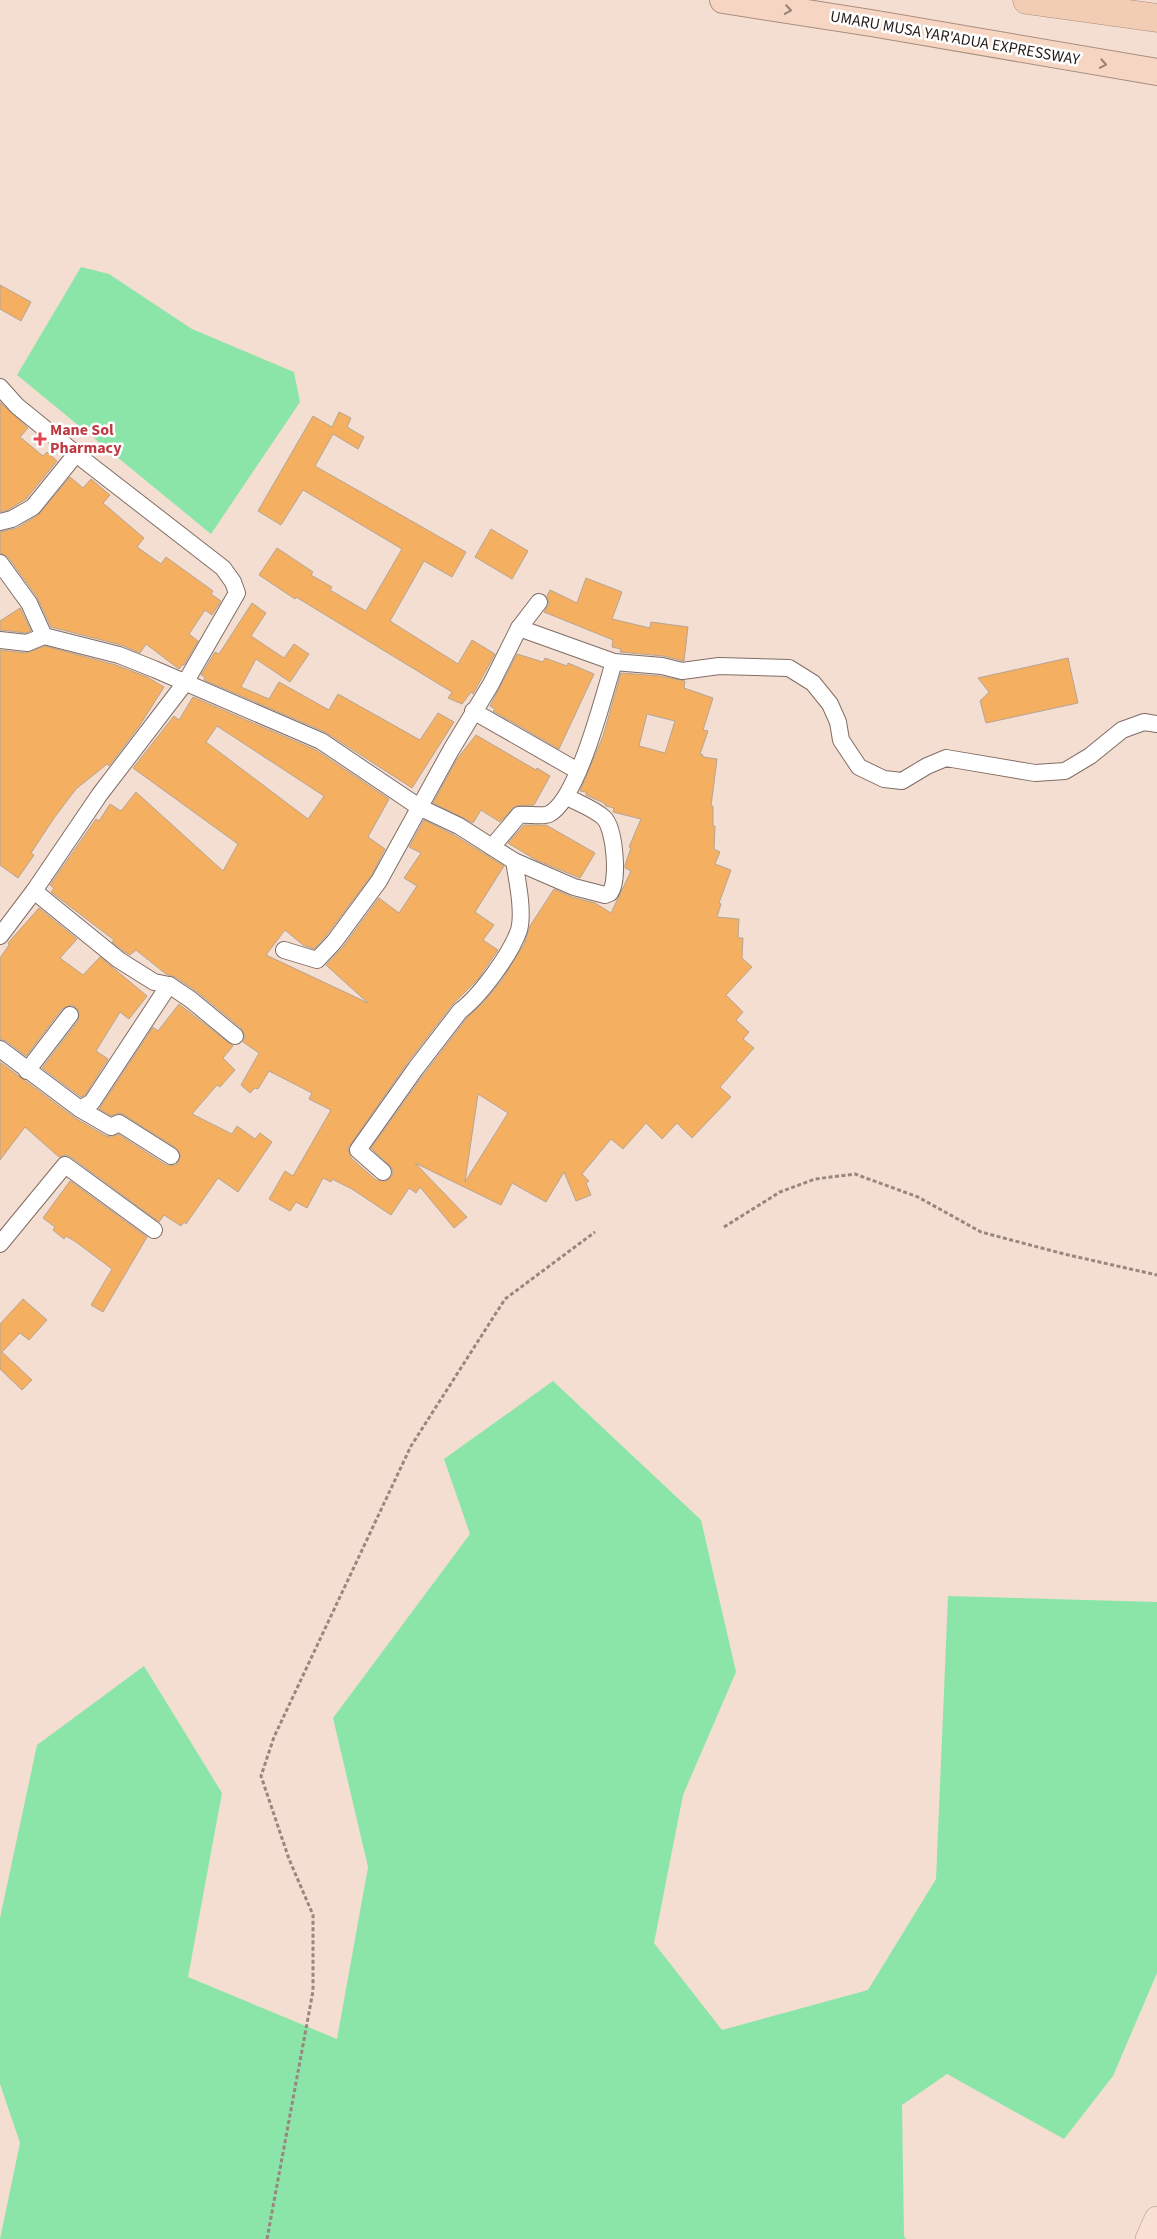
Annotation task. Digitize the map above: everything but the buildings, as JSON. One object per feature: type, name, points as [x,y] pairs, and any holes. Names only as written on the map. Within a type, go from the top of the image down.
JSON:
[{"type":"highway","name":"UMARU MUSA YAR'ADUA EXPRESSWAY","points":[[722,0],[881,24],[1157,72]]},
{"type":"highway","points":[[1027,0],[1157,18]]},
{"type":"main road","points":[[1148,2239],[1157,2219]]},
{"type":"street","points":[[0,387],[17,406],[76,454],[223,568],[233,582],[236,592],[185,683],[100,794],[34,891],[0,936]]},
{"type":"street","points":[[0,522],[12,519],[33,507],[76,454]]},
{"type":"street","points":[[0,563],[28,603],[44,636]]},
{"type":"street","points":[[284,950],[316,960],[334,942],[379,881],[404,839],[419,807],[491,684],[519,628],[539,602]]},
{"type":"street","points":[[519,628],[614,662],[662,666],[682,671],[719,666],[789,668],[814,683],[830,704],[838,722],[841,740],[859,767],[884,779],[902,781],[927,766],[946,758],[1035,773],[1065,771],[1090,756],[1122,730],[1144,722],[1157,724]]},
{"type":"street","points":[[0,640],[28,643],[44,636],[119,655],[321,741],[419,807],[459,826],[514,860],[574,887],[610,894],[613,889],[614,864],[610,828],[604,818],[567,797]]},
{"type":"street","points":[[492,847],[519,815],[533,813],[543,816],[550,813],[567,797],[578,771],[614,662]]},
{"type":"street","points":[[474,711],[578,771]]},
{"type":"street","points":[[384,1172],[358,1150],[416,1068],[460,1011],[468,1005],[496,972],[510,946],[519,929],[520,910],[514,860]]},
{"type":"street","points":[[34,891],[119,960],[154,982],[169,985],[190,999],[235,1036]]},
{"type":"street","points":[[80,1109],[92,1102],[169,985]]},
{"type":"street","points":[[27,1071],[70,1015]]},
{"type":"street","points":[[0,1049],[80,1109],[110,1127],[119,1123],[170,1156]]},
{"type":"street","points":[[0,1244],[65,1165],[154,1230]]},
{"type":"path","points":[[724,1227],[780,1192],[815,1179],[855,1174],[918,1197],[981,1232],[1064,1254],[1157,1275]]},
{"type":"path","points":[[267,2239],[313,1991],[313,1915],[289,1859],[261,1776],[274,1737],[411,1446],[505,1299],[595,1232]]},
{"type":"green space","points":[[81,267],[109,274],[192,329],[294,372],[300,402],[211,534],[17,375]]},
{"type":"green space","points":[[553,1381],[701,1520],[736,1672],[683,1795],[654,1943],[722,2030],[868,1990],[936,1879],[948,1596],[1157,1602],[1157,1973],[1113,2076],[1064,2139],[947,2074],[902,2105],[904,2236],[906,2239],[0,2239],[20,2143],[0,2084],[0,1918],[37,1745],[144,1666],[222,1793],[188,1977],[337,2039],[368,1867],[333,1718],[470,1534],[444,1459]]},
{"type":"place","name":"Mane Sol Pharmacy","points":[[40,439]]}]
